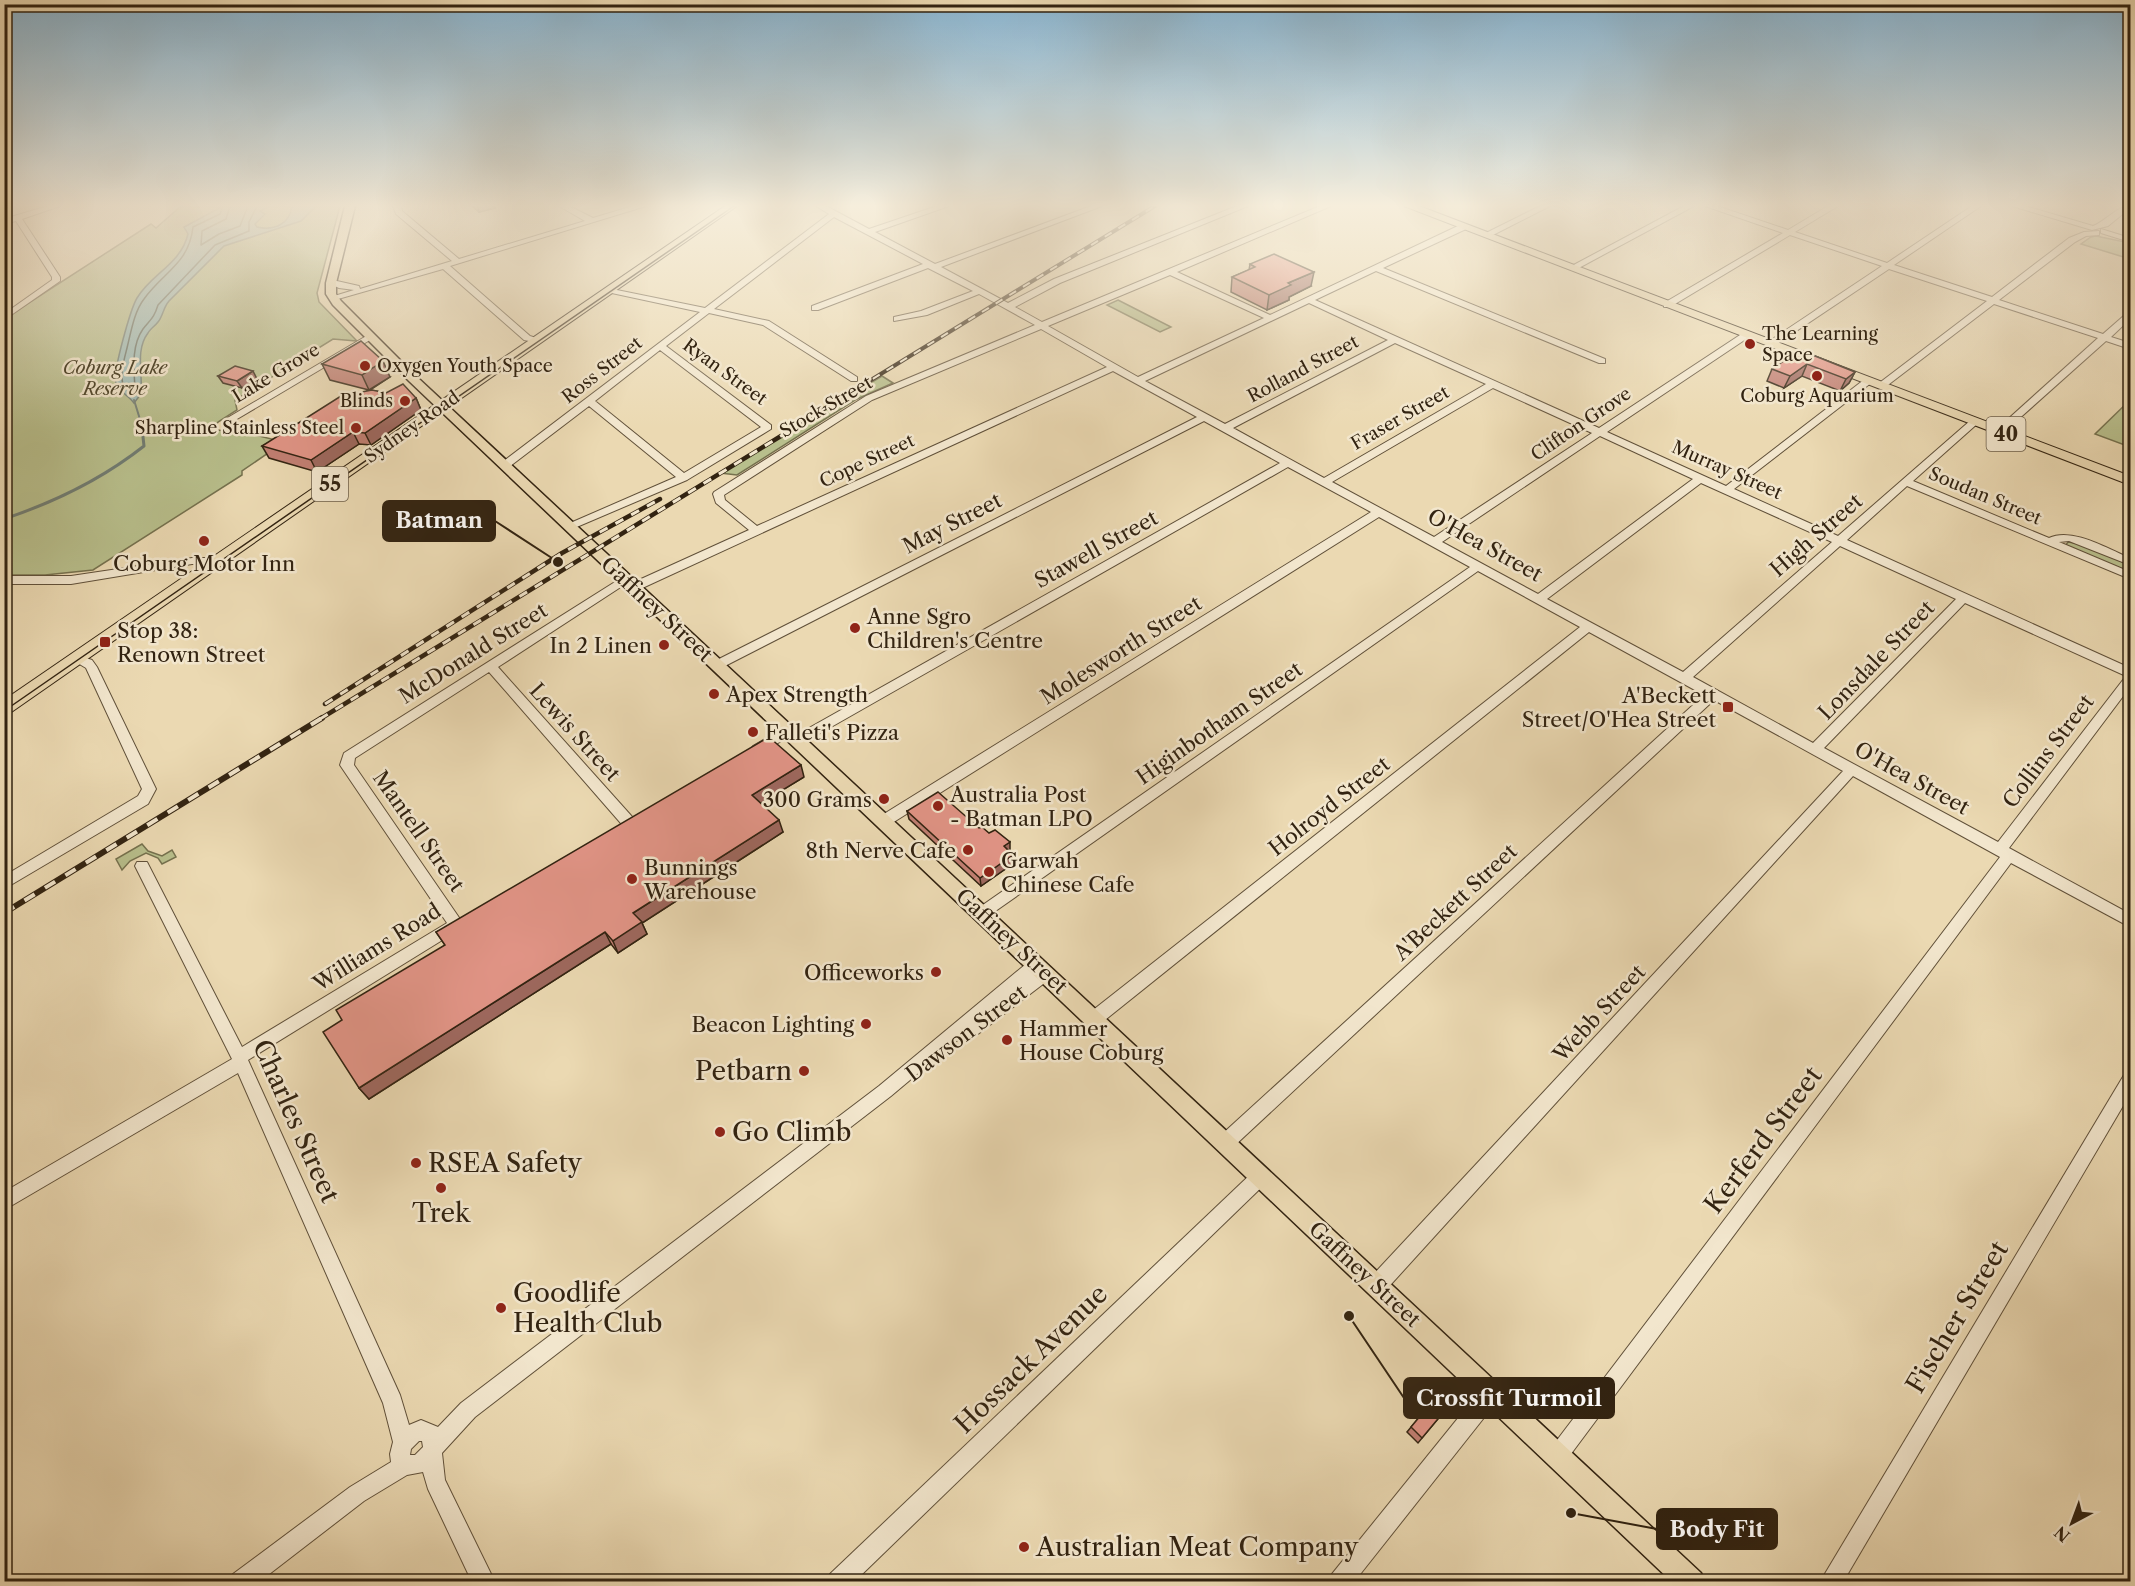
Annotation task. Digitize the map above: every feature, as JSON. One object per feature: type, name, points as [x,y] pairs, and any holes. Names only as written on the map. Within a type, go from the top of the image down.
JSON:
[{"type":"highway","name":"Sydney Road","points":[[4,709],[625,280]]},
{"type":"highway","name":"40","points":[[1604,280],[2130,481]]},
{"type":"main road","points":[[331,281],[332,296]]},
{"type":"main road","name":"Gaffney Street","points":[[332,296],[370,337],[442,406],[1692,1581]]},
{"type":"street","points":[[4,318],[56,280]]},
{"type":"street","points":[[332,296],[393,280]]},
{"type":"street","points":[[461,280],[527,339],[536,341]]},
{"type":"street","name":"Ross Street","points":[[505,465],[745,280]]},
{"type":"street","points":[[815,308],[893,280]]},
{"type":"street","name":"O'Hea Street","points":[[955,280],[2130,921]]},
{"type":"street","points":[[1008,307],[1059,280]]},
{"type":"street","points":[[1041,326],[1153,280]]},
{"type":"street","points":[[1189,280],[1270,318]]},
{"type":"street","points":[[1138,381],[1350,280]]},
{"type":"street","points":[[1404,280],[1602,361]]},
{"type":"street","points":[[1667,304],[1708,280]]},
{"type":"street","points":[[1771,344],[1867,280]]},
{"type":"street","points":[[1931,280],[2130,346]]},
{"type":"street","points":[[1727,490],[2019,280]]},
{"type":"street","points":[[331,281],[342,286],[356,288]]},
{"type":"street","points":[[332,296],[356,288],[380,284]]},
{"type":"street","points":[[610,290],[770,325],[854,379]]},
{"type":"street","points":[[897,319],[924,313],[978,292]]},
{"type":"street","name":"Murray Street","points":[[1308,300],[2130,673]]},
{"type":"street","points":[[2000,431],[2130,315]]},
{"type":"street","name":"Stock Street","points":[[756,531],[720,501],[718,494],[859,403],[1041,326]]},
{"type":"street","name":"Clifton Grove","points":[[1434,542],[1746,334]]},
{"type":"street","name":"Lake Grove","points":[[229,420],[370,337]]},
{"type":"street","name":"Rolland Street","points":[[1226,428],[1396,339]]},
{"type":"street","name":"Ryan Street","points":[[660,346],[768,427],[683,478]]},
{"type":"street","name":"Cope Street","points":[[630,583],[756,531],[1113,367]]},
{"type":"street","name":"Fraser Street","points":[[1324,482],[1493,384]]},
{"type":"street","points":[[572,526],[683,478],[589,401]]},
{"type":"street","name":"May Street","points":[[717,665],[1205,417]]},
{"type":"street","name":"High Street","points":[[1684,678],[1974,422]]},
{"type":"street","name":"Stawell Street","points":[[793,736],[1289,462]]},
{"type":"street","points":[[1539,599],[1701,478]]},
{"type":"street","name":"Soudan Street","points":[[1906,482],[2130,576]]},
{"type":"street","name":"Molesworth Street","points":[[884,821],[1379,512]]},
{"type":"street","name":"Soudan Street","points":[[2050,542],[2060,537],[2071,538],[2130,562]]},
{"type":"street","points":[[4,580],[71,580],[201,560],[218,561]]},
{"type":"street","points":[[182,563],[200,574]]},
{"type":"street","name":"Higinbotham Street","points":[[982,913],[1478,566]]},
{"type":"street","name":"McDonald Street","points":[[348,765],[349,756],[356,750],[490,666],[630,583]]},
{"type":"street","name":"Lonsdale Street","points":[[1815,749],[1964,597]]},
{"type":"street","name":"Holroyd Street","points":[[1094,1019],[1589,626]]},
{"type":"street","points":[[4,883],[143,800],[149,789],[91,667],[88,663],[77,659]]},
{"type":"street","name":"Lewis Street","points":[[490,666],[630,824]]},
{"type":"street","name":"Collins Street","points":[[2004,853],[2130,679]]},
{"type":"street","name":"A'Beckett Street","points":[[1226,1142],[1713,694]]},
{"type":"street","points":[[743,757],[793,736]]},
{"type":"street","name":"Mantell Street","points":[[348,765],[455,923]]},
{"type":"street","name":"Webb Street","points":[[1377,1285],[1852,769]]},
{"type":"street","name":"Kerferd Street","points":[[1558,1455],[2004,853]]},
{"type":"street","name":"Charles Street","points":[[142,866],[240,1059],[393,1401],[417,1448]]},
{"type":"street","name":"Williams Road","points":[[4,1202],[442,935],[455,923],[472,918]]},
{"type":"street","name":"Dawson Street","points":[[241,1581],[885,1091],[938,1055],[1041,968]]},
{"type":"street","name":"Fischer Street","points":[[1831,1581],[2130,1080]]},
{"type":"street","name":"Hossack Avenue","points":[[838,1581],[1261,1176]]},
{"type":"street","points":[[1340,1581],[1491,1393]]},
{"type":"street","points":[[417,1448],[484,1581]]},
{"type":"green space","name":"Coburg Lake Reserve","points":[[64,280],[320,280],[317,293],[319,302],[357,341],[333,339],[235,400],[237,410],[218,422],[213,430],[239,431],[284,442],[242,471],[242,475],[93,570],[45,575],[5,575],[4,326],[7,317]]},
{"type":"green space","points":[[1118,300],[1171,327],[1160,332],[1107,305]]},
{"type":"green space","points":[[882,376],[893,383],[855,400],[737,475],[720,473]]},
{"type":"green space","points":[[2130,400],[2130,447],[2095,434]]},
{"type":"green space","points":[[2068,542],[2081,544],[2130,565],[2130,573],[2068,548],[2065,546]]},
{"type":"green space","points":[[142,844],[148,851],[162,856],[172,850],[176,857],[162,864],[158,858],[146,853],[130,861],[122,870],[116,859]]},
{"type":"water","points":[[152,280],[190,280],[165,306],[160,320],[144,340],[141,354],[141,394],[134,403],[116,383],[117,367],[134,304]]},
{"type":"building","points":[[1238,280],[1295,280],[1288,283],[1291,285],[1269,295]]},
{"type":"building","points":[[361,341],[383,361],[362,375],[322,364]]},
{"type":"building","points":[[1800,350],[1855,372],[1846,379],[1807,364],[1790,376],[1772,369]]},
{"type":"building","points":[[235,366],[253,371],[237,381],[218,376]]},
{"type":"building","points":[[403,384],[416,398],[365,433],[353,432],[311,460],[262,446],[341,396],[372,390],[386,393]]},
{"type":"building","name":"Bunnings Warehouse","points":[[769,737],[801,765],[752,795],[779,820],[633,913],[642,922],[613,941],[605,932],[359,1088],[323,1032],[342,1020],[336,1010],[445,945],[436,932]]},
{"type":"building","points":[[938,792],[979,828],[982,827],[989,833],[995,830],[1010,842],[1004,846],[1013,855],[980,878],[907,811]]},
{"type":"building","points":[[1441,1391],[1452,1402],[1422,1438],[1411,1427]]},
{"type":"waterway","points":[[134,400],[143,429]]},
{"type":"waterway","points":[[4,519],[41,505],[94,480],[128,458],[144,446],[142,428]]},
{"type":"tram line","points":[[4,711],[627,280]]},
{"type":"railway","points":[[791,429],[1034,280]]},
{"type":"railway","points":[[320,719],[794,428]]},
{"type":"railway","points":[[325,704],[562,553],[660,499]]},
{"type":"railway","points":[[4,913],[322,718]]},
{"type":"place","name":"The Learning Space","points":[[1750,344]]},
{"type":"place","name":"Oxygen Youth Space","points":[[365,366]]},
{"type":"place","name":"Coburg Aquarium","points":[[1817,376]]},
{"type":"place","name":"Blinds","points":[[405,401]]},
{"type":"place","name":"Sharpline Stainless Steel","points":[[356,428]]},
{"type":"place","name":"Coburg Motor Inn","points":[[204,541]]},
{"type":"place","name":"Batman","points":[[558,562]]},
{"type":"place","name":"Anne Sgro Children's Centre","points":[[855,628]]},
{"type":"place","name":"Stop 38: Renown Street","points":[[105,642]]},
{"type":"place","name":"In 2 Linen","points":[[664,645]]},
{"type":"place","name":"Apex Strength","points":[[714,694]]},
{"type":"place","name":"A'Beckett Street/O'Hea Street","points":[[1728,707]]},
{"type":"place","name":"Falleti's Pizza","points":[[753,732]]},
{"type":"place","name":"300 Grams","points":[[884,799]]},
{"type":"place","name":"Australia Post - Batman LPO","points":[[938,806]]},
{"type":"place","name":"8th Nerve Cafe","points":[[968,850]]},
{"type":"place","name":"Garwah Chinese Cafe","points":[[989,872]]},
{"type":"place","name":"Bunnings Warehouse","points":[[632,879]]},
{"type":"place","name":"Officeworks","points":[[936,972]]},
{"type":"place","name":"Beacon Lighting","points":[[866,1024]]},
{"type":"place","name":"Hammer House Coburg","points":[[1007,1040]]},
{"type":"place","name":"Petbarn","points":[[804,1071]]},
{"type":"place","name":"Go Climb","points":[[720,1132]]},
{"type":"place","name":"RSEA Safety","points":[[416,1163]]},
{"type":"place","name":"Trek","points":[[441,1188]]},
{"type":"place","name":"Goodlife Health Club","points":[[501,1308]]},
{"type":"place","name":"Crossfit Turmoil","points":[[1349,1316]]},
{"type":"place","name":"Body Fit","points":[[1571,1513]]},
{"type":"place","name":"Australian Meat Company","points":[[1024,1547]]}]
